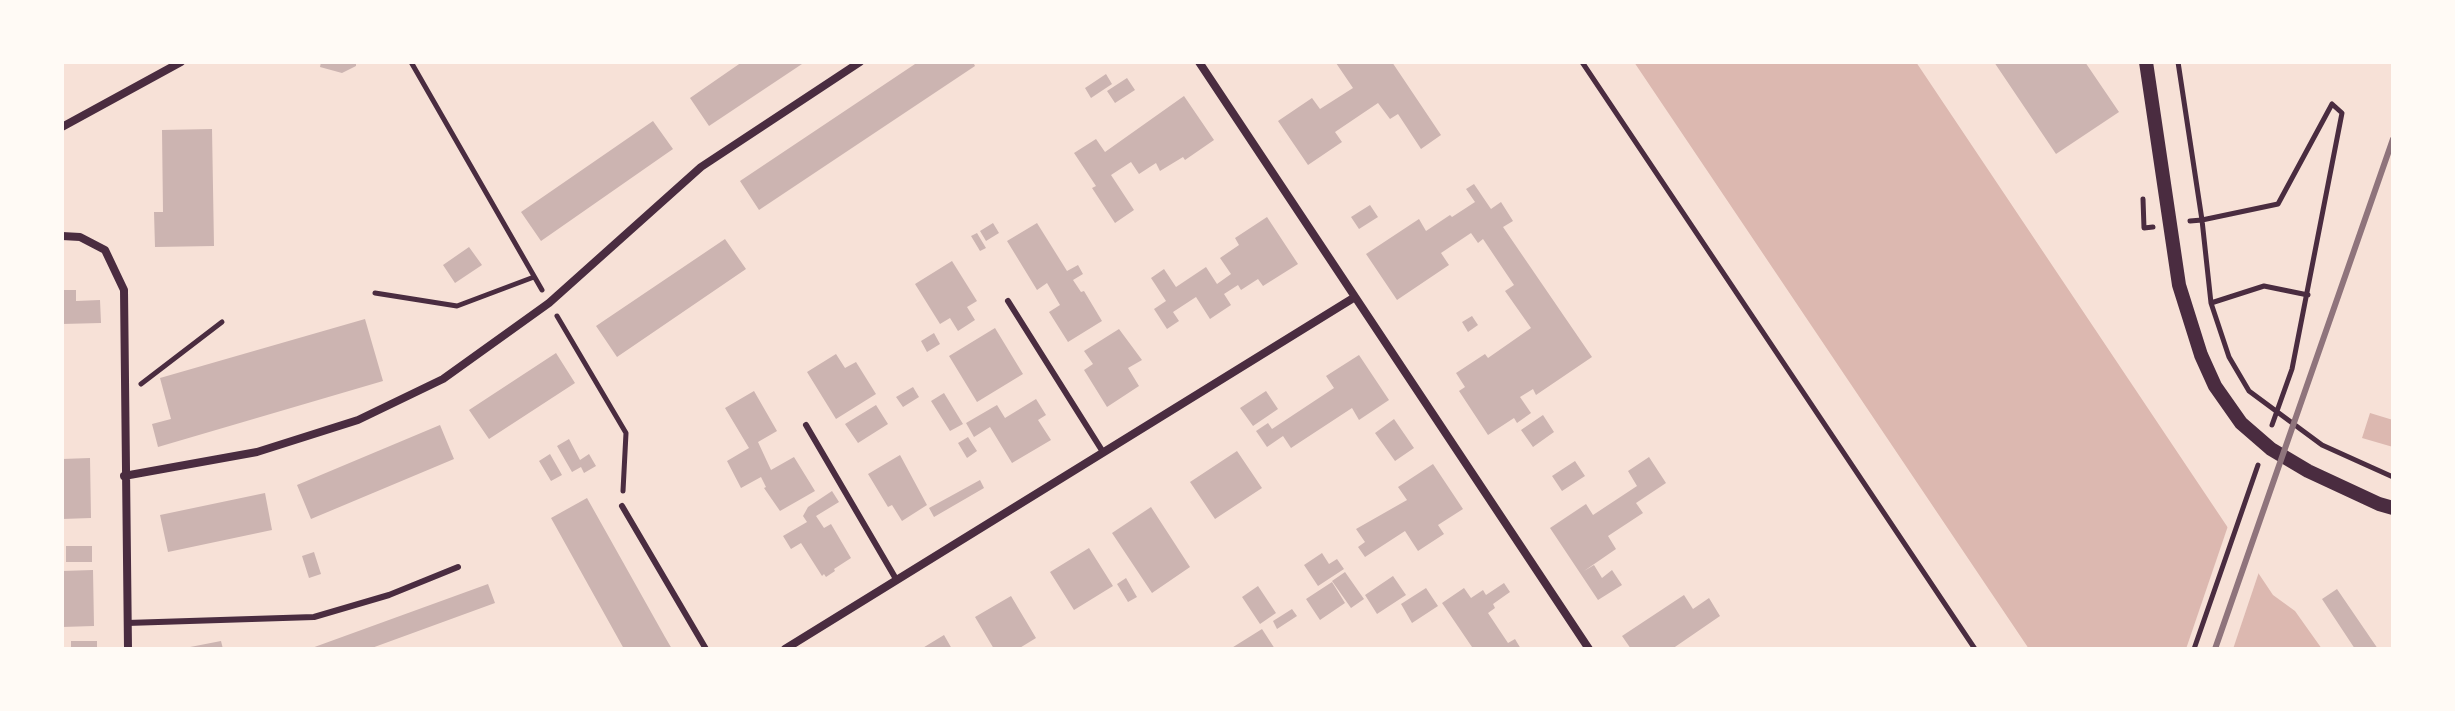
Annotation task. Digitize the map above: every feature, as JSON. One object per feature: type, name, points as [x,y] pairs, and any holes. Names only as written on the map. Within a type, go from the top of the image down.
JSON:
[{"type":"street","points":[[62,127],[181,62]]},
{"type":"street","points":[[124,476],[257,452],[358,420],[443,379],[549,303],[701,167],[860,62]]},
{"type":"street","points":[[1199,62],[1589,649]]},
{"type":"street","points":[[2146,62],[2179,285],[2201,355],[2215,386],[2241,423],[2271,449],[2308,471],[2393,508]]},
{"type":"street","points":[[62,236],[80,237],[105,250],[124,290],[128,649]]},
{"type":"street","points":[[785,649],[1355,297]]},
{"type":"lane","points":[[1008,301],[1103,452]]},
{"type":"lane","points":[[806,425],[896,579]]},
{"type":"lane","points":[[622,506],[706,649]]},
{"type":"lane","points":[[127,623],[314,617],[389,595],[458,567]]},
{"type":"path","points":[[411,62],[626,433],[622,506]]},
{"type":"path","points":[[1582,62],[1975,649]]},
{"type":"path","points":[[2178,62],[2211,303],[2229,357],[2249,391],[2322,445],[2393,477]]},
{"type":"path","points":[[2202,220],[2278,204],[2332,104],[2342,113],[2292,369],[2271,428]]},
{"type":"path","points":[[375,293],[457,306],[534,277]]},
{"type":"path","points":[[2211,303],[2264,286],[2308,295]]},
{"type":"path","points":[[124,397],[222,322]]},
{"type":"path","points":[[2194,649],[2261,458]]},
{"type":"shaded area","points":[[1634,62],[1916,62],[2273,595],[2295,611],[2322,649],[2029,649]]},
{"type":"shaded area","points":[[2370,413],[2393,420],[2393,447],[2362,438]]},
{"type":"pier","points":[[2229,523],[2260,569],[2233,649],[2186,649]]},
{"type":"building","points":[[321,62],[356,62],[356,66],[342,73],[320,67]]},
{"type":"building","points":[[742,62],[805,62],[709,126],[690,98]]},
{"type":"building","points":[[918,62],[973,62],[975,66],[759,210],[740,181]]},
{"type":"building","points":[[1338,62],[1392,62],[1441,135],[1421,149],[1398,114],[1390,119],[1378,103],[1335,132],[1342,142],[1308,165],[1278,121],[1312,98],[1320,109],[1353,88]]},
{"type":"building","points":[[1994,62],[2085,62],[2119,112],[2056,154]]},
{"type":"building","points":[[1106,74],[1112,84],[1091,98],[1085,88]]},
{"type":"building","points":[[1127,78],[1135,90],[1115,103],[1107,91]]},
{"type":"building","points":[[1184,96],[1214,140],[1185,160],[1183,157],[1160,171],[1156,163],[1139,174],[1131,162],[1111,175],[1134,210],[1115,223],[1074,153],[1096,139],[1105,152]]},
{"type":"building","points":[[653,121],[673,149],[541,241],[521,212]]},
{"type":"building","points":[[212,129],[214,246],[155,247],[154,212],[163,212],[162,130]]},
{"type":"building","points":[[1474,184],[1491,209],[1501,202],[1513,221],[1503,227],[1592,357],[1536,395],[1533,389],[1520,397],[1531,413],[1517,423],[1514,418],[1488,435],[1459,391],[1465,387],[1456,373],[1485,354],[1488,358],[1531,328],[1505,291],[1514,285],[1483,239],[1478,243],[1471,233],[1441,253],[1449,265],[1397,300],[1366,254],[1419,219],[1426,231],[1450,215],[1452,217],[1475,202],[1466,189]]},
{"type":"building","points":[[1370,205],[1378,217],[1359,229],[1351,217]]},
{"type":"building","points":[[1267,217],[1298,264],[1263,286],[1258,279],[1241,290],[1238,285],[1224,294],[1231,305],[1210,319],[1196,297],[1173,312],[1179,321],[1167,329],[1154,309],[1166,301],[1151,278],[1164,269],[1176,287],[1206,267],[1217,284],[1231,274],[1220,258],[1239,245],[1235,238]]},
{"type":"building","points":[[993,223],[999,233],[986,241],[980,231]]},
{"type":"building","points":[[1037,223],[1067,271],[1078,265],[1083,274],[1073,280],[1081,292],[1084,291],[1102,321],[1068,342],[1049,312],[1060,305],[1047,283],[1037,290],[1007,241]]},
{"type":"building","points":[[977,233],[986,248],[980,251],[971,236]]},
{"type":"building","points":[[725,239],[746,269],[617,357],[596,326]]},
{"type":"building","points":[[469,247],[482,265],[455,283],[443,265]]},
{"type":"building","points":[[952,261],[977,301],[967,307],[975,320],[958,331],[950,318],[940,324],[915,284]]},
{"type":"building","points":[[62,290],[76,290],[76,301],[100,300],[101,323],[62,324]]},
{"type":"building","points":[[1472,316],[1478,325],[1468,332],[1462,322]]},
{"type":"building","points":[[365,319],[383,381],[158,447],[152,424],[171,419],[160,378]]},
{"type":"building","points":[[995,328],[1023,374],[977,402],[949,356]]},
{"type":"building","points":[[1119,329],[1142,360],[1128,368],[1139,386],[1107,407],[1084,370],[1093,364],[1084,351]]},
{"type":"building","points":[[934,333],[940,344],[927,352],[921,341]]},
{"type":"building","points":[[556,353],[575,383],[489,439],[469,410]]},
{"type":"building","points":[[836,354],[845,368],[856,362],[876,394],[836,419],[807,372]]},
{"type":"building","points":[[1359,355],[1389,400],[1359,420],[1352,408],[1291,448],[1283,436],[1267,447],[1256,431],[1268,423],[1272,429],[1334,388],[1326,376]]},
{"type":"building","points":[[913,387],[919,397],[903,407],[896,397]]},
{"type":"building","points":[[754,391],[777,431],[758,442],[771,470],[794,457],[815,491],[780,511],[764,488],[761,477],[741,488],[727,461],[749,448],[725,408]]},
{"type":"building","points":[[1266,391],[1278,409],[1253,426],[1240,408]]},
{"type":"building","points":[[944,393],[963,424],[950,431],[931,401]]},
{"type":"building","points":[[1036,399],[1046,415],[1038,420],[1051,440],[1012,463],[990,427],[974,437],[966,423],[997,405],[1005,418]]},
{"type":"building","points":[[876,405],[888,424],[858,443],[845,424]]},
{"type":"building","points":[[1543,415],[1554,432],[1533,447],[1521,430]]},
{"type":"building","points":[[1394,419],[1414,448],[1395,461],[1375,433]]},
{"type":"building","points":[[440,425],[454,459],[311,519],[297,485]]},
{"type":"building","points":[[968,437],[977,451],[967,458],[958,443]]},
{"type":"building","points":[[569,439],[580,460],[589,454],[596,466],[584,473],[581,467],[572,472],[557,446]]},
{"type":"building","points":[[1237,451],[1262,488],[1215,519],[1190,482]]},
{"type":"building","points":[[550,454],[562,475],[551,481],[539,461]]},
{"type":"building","points":[[900,455],[927,505],[902,521],[892,505],[888,507],[868,474]]},
{"type":"building","points":[[1649,457],[1666,483],[1636,503],[1643,513],[1608,536],[1616,549],[1584,571],[1594,565],[1602,578],[1612,570],[1622,585],[1598,600],[1550,528],[1586,504],[1593,515],[1637,486],[1628,471]]},
{"type":"building","points":[[90,458],[91,518],[62,519],[62,459]]},
{"type":"building","points":[[1575,461],[1585,476],[1562,491],[1552,476]]},
{"type":"building","points":[[1433,464],[1463,509],[1438,525],[1444,534],[1418,551],[1405,531],[1365,557],[1358,547],[1365,542],[1356,529],[1407,500],[1398,487]]},
{"type":"building","points":[[980,480],[984,488],[934,517],[929,508]]},
{"type":"building","points":[[832,491],[839,502],[816,516],[824,528],[831,524],[851,558],[826,577],[824,574],[822,576],[801,543],[791,549],[783,536],[807,522],[803,516],[808,507]]},
{"type":"building","points":[[265,493],[272,530],[168,552],[160,515]]},
{"type":"building","points":[[587,498],[672,649],[624,649],[551,518]]},
{"type":"building","points":[[1151,507],[1190,567],[1152,593],[1112,533]]},
{"type":"building","points":[[66,546],[92,546],[92,562],[66,562]]},
{"type":"building","points":[[1089,548],[1113,586],[1074,610],[1050,572]]},
{"type":"building","points":[[314,552],[321,574],[309,578],[302,556]]},
{"type":"building","points":[[1322,553],[1329,564],[1337,559],[1344,569],[1318,586],[1304,565]]},
{"type":"building","points":[[93,570],[94,626],[62,627],[62,571]]},
{"type":"building","points":[[1345,572],[1364,599],[1351,608],[1332,581]]},
{"type":"building","points":[[1393,576],[1406,595],[1377,614],[1365,595]]},
{"type":"building","points":[[1126,578],[1137,597],[1128,602],[1117,584]]},
{"type":"building","points":[[1332,582],[1345,603],[1320,620],[1306,599]]},
{"type":"building","points":[[1504,583],[1510,592],[1493,604],[1495,608],[1488,613],[1508,643],[1515,639],[1521,649],[1468,649],[1472,647],[1442,603],[1464,588],[1471,598],[1483,590],[1486,595]]},
{"type":"building","points":[[488,584],[495,603],[369,649],[309,649]]},
{"type":"building","points":[[1258,586],[1276,613],[1260,624],[1242,597]]},
{"type":"building","points":[[1426,588],[1438,606],[1412,623],[1401,604]]},
{"type":"building","points":[[2337,589],[2378,649],[2355,649],[2322,599]]},
{"type":"building","points":[[1684,595],[1693,609],[1709,598],[1720,616],[1672,649],[1631,649],[1622,636]]},
{"type":"building","points":[[1011,596],[1036,638],[1018,649],[994,649],[975,617]]},
{"type":"building","points":[[1292,609],[1297,616],[1277,629],[1273,621]]},
{"type":"building","points":[[1262,629],[1275,649],[1230,649]]},
{"type":"building","points":[[944,635],[952,649],[921,649]]},
{"type":"building","points":[[71,641],[97,641],[97,649],[71,649]]},
{"type":"building","points":[[221,641],[223,649],[185,649],[185,648]]},
{"type":"railway","points":[[2215,649],[2393,139]]}]
